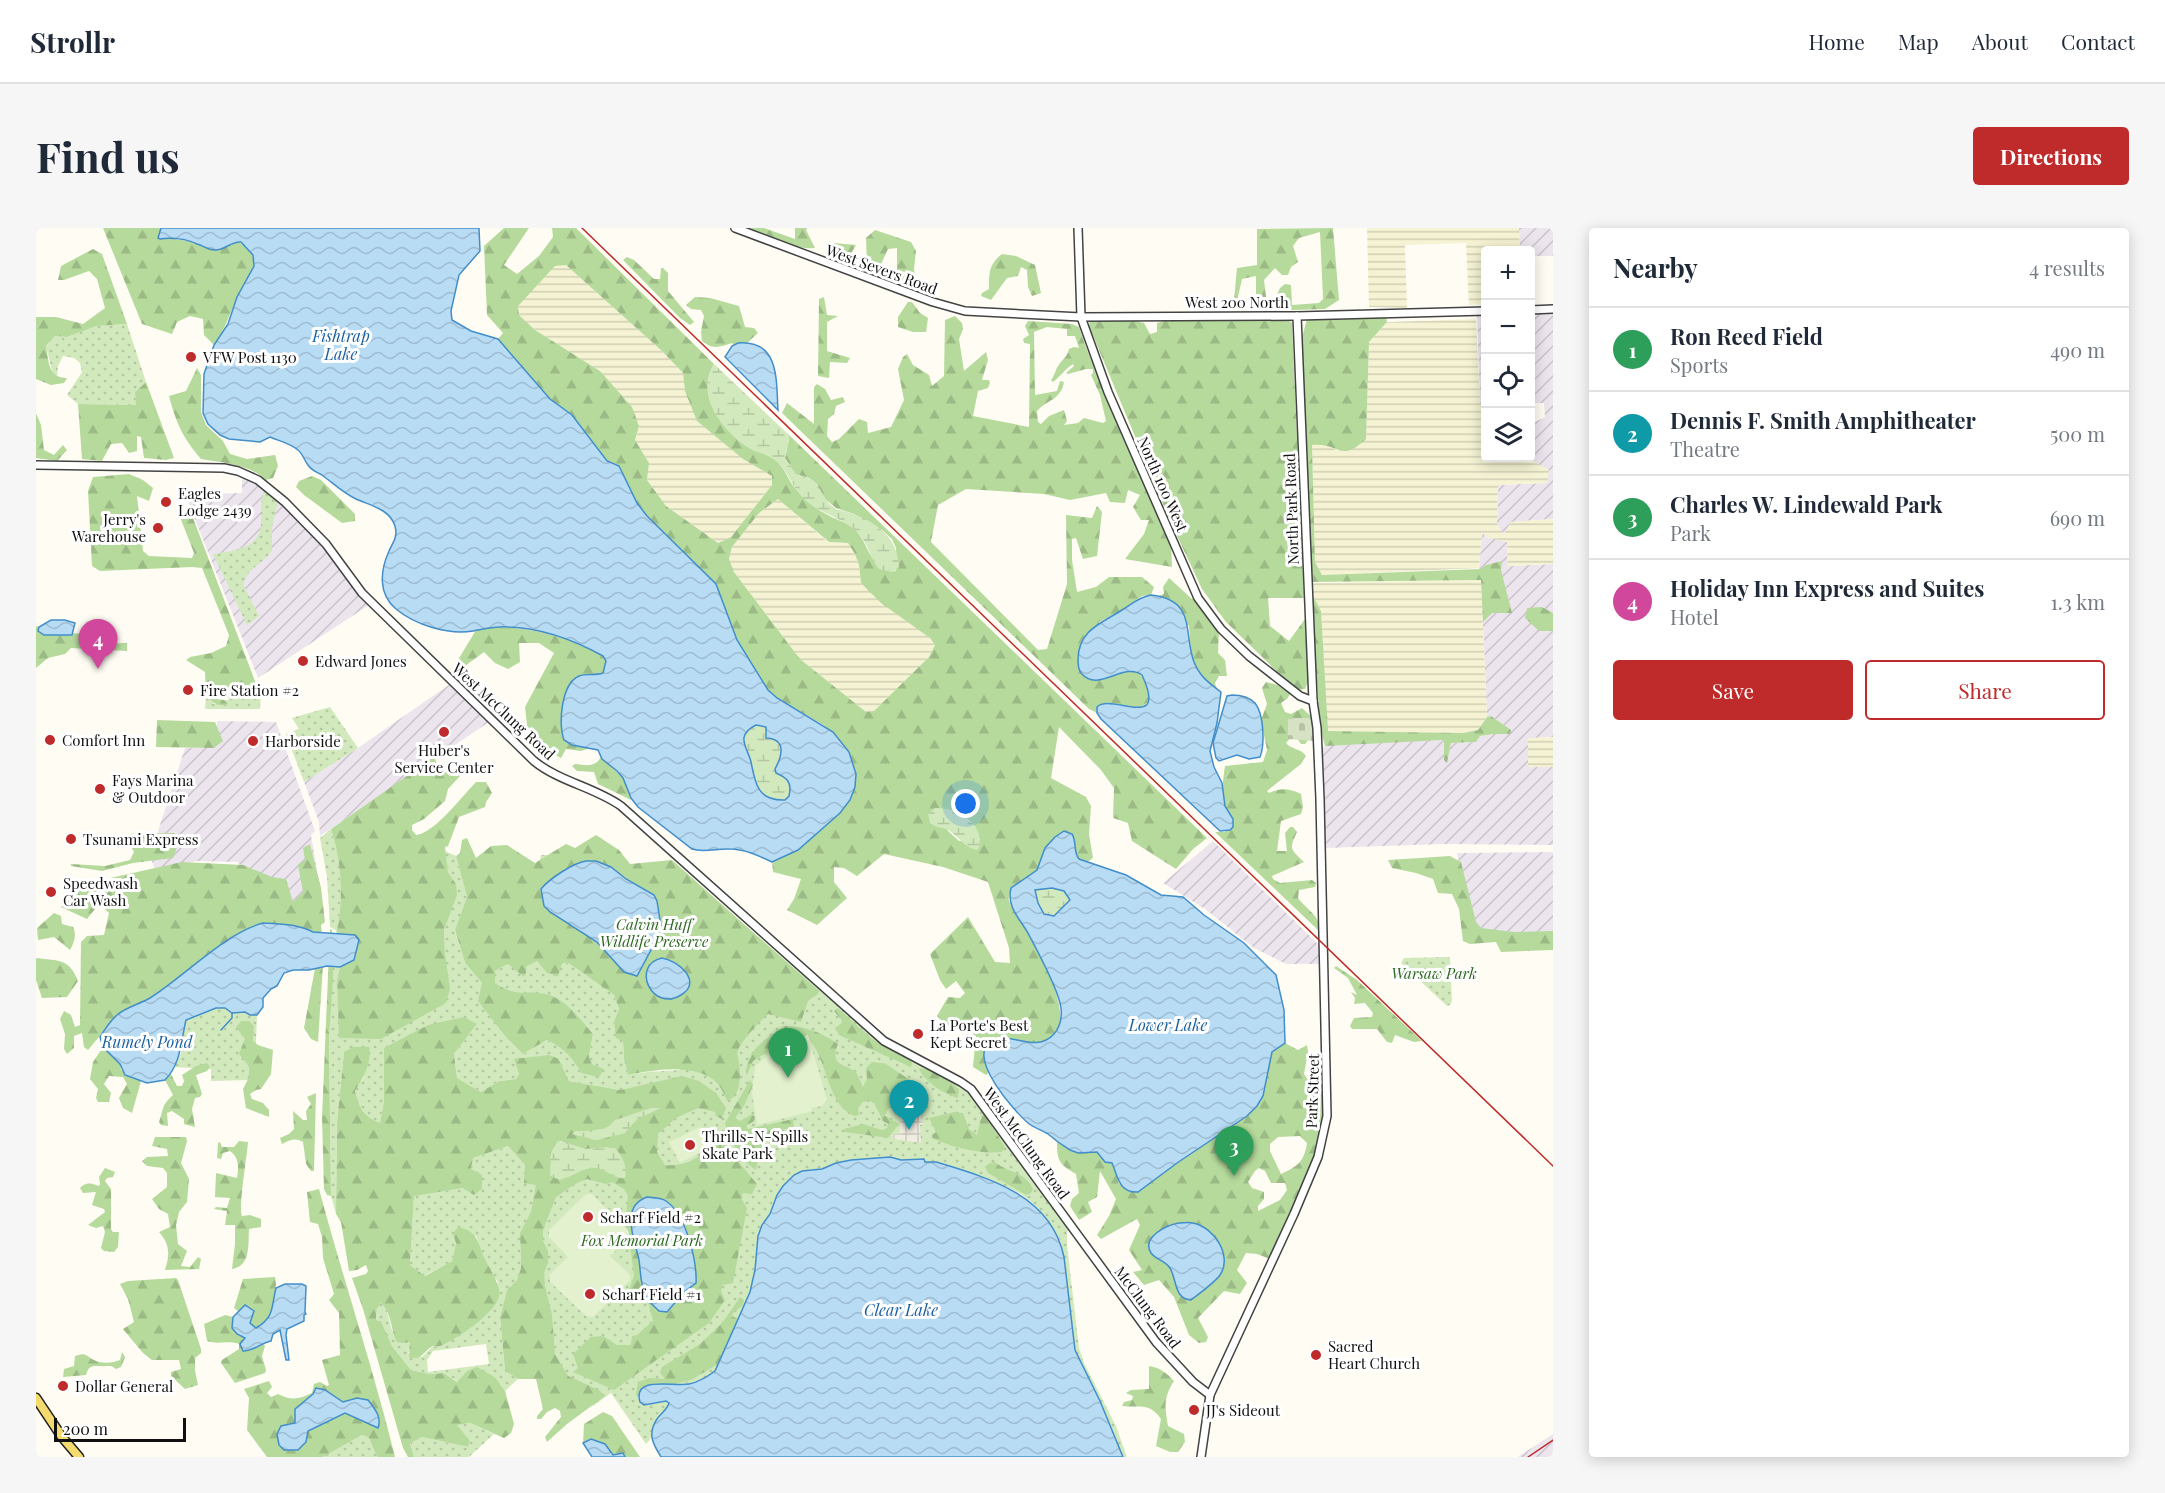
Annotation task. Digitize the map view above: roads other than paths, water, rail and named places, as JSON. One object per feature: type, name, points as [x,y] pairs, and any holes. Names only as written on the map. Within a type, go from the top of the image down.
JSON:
[{"type":"main road","points":[[36,1398],[58,1432],[79,1457]]},
{"type":"street","name":"West Severs Road","points":[[735,228],[940,304],[965,310],[988,312]]},
{"type":"street","name":"North 100 West","points":[[1078,228],[1081,316],[1108,392],[1198,598],[1221,629],[1249,656],[1300,696],[1312,701]]},
{"type":"street","points":[[1535,310],[1553,309]]},
{"type":"street","name":"West 200 North","points":[[988,312],[1081,316],[1297,316],[1481,310]]},
{"type":"street","name":"North Park Road","points":[[1297,316],[1312,701]]},
{"type":"street","name":"West McClung Road","points":[[36,465],[224,468],[248,475],[266,485],[326,544],[367,598],[534,761],[553,774],[602,794],[621,806],[884,1041],[971,1089],[1072,1228]]},
{"type":"street","name":"Park Street","points":[[1201,1457],[1210,1395],[1318,1157],[1327,1116],[1317,728],[1312,701]]},
{"type":"street","name":"McClung Road","points":[[1072,1228],[1156,1342],[1193,1382],[1210,1395]]},
{"type":"water","name":"Fishtrap Lake","points":[[161,228],[479,228],[480,251],[459,275],[451,311],[452,320],[471,331],[498,339],[550,399],[572,415],[607,461],[619,466],[637,503],[647,516],[716,584],[737,640],[768,690],[777,698],[833,732],[849,752],[856,774],[855,787],[850,800],[840,813],[798,850],[772,862],[741,850],[701,851],[692,849],[638,807],[631,798],[623,778],[602,759],[598,750],[572,745],[564,740],[561,715],[568,687],[579,676],[603,673],[606,661],[603,656],[545,632],[495,627],[453,632],[422,624],[396,609],[386,596],[382,582],[384,566],[396,533],[389,515],[342,491],[313,470],[300,452],[292,446],[270,437],[260,442],[229,439],[220,435],[208,424],[203,413],[204,374],[214,345],[228,324],[237,297],[254,266],[253,255],[241,242],[215,250],[184,240],[158,238]],"holes":[[[756,725],[766,727],[766,738],[773,739],[780,745],[780,759],[775,769],[776,773],[784,777],[789,784],[789,796],[785,800],[769,798],[759,790],[744,742],[749,729]]]},
{"type":"water","points":[[738,343],[752,344],[762,348],[769,355],[776,375],[778,410],[725,357],[732,346]]},
{"type":"water","points":[[1151,595],[1166,598],[1182,611],[1196,667],[1205,679],[1221,692],[1210,751],[1214,767],[1222,783],[1225,806],[1233,819],[1233,827],[1230,830],[1220,831],[1097,713],[1097,707],[1104,704],[1143,707],[1148,702],[1148,692],[1142,675],[1127,672],[1095,680],[1088,679],[1079,668],[1079,650],[1087,634],[1136,601]]},
{"type":"water","points":[[51,620],[75,623],[72,635],[44,635],[38,631],[39,627]]},
{"type":"water","points":[[1227,696],[1250,699],[1258,708],[1263,730],[1260,757],[1249,759],[1237,755],[1219,761],[1216,758],[1213,743]]},
{"type":"water","name":"Lower Lake","points":[[1064,831],[1072,834],[1079,859],[1126,875],[1161,895],[1183,897],[1244,943],[1276,975],[1284,1010],[1285,1043],[1272,1052],[1263,1096],[1257,1106],[1247,1116],[1138,1192],[1132,1192],[1123,1187],[1112,1163],[1105,1162],[1097,1152],[1078,1153],[1070,1150],[1028,1123],[1004,1097],[989,1073],[985,1061],[984,1051],[989,1043],[996,1039],[1038,1042],[1054,1034],[1059,1025],[1061,1008],[1057,992],[1013,908],[1010,895],[1011,888],[1037,870],[1045,848]],"holes":[[[1052,888],[1064,891],[1070,900],[1054,916],[1044,914],[1035,890]]]},
{"type":"water","points":[[586,861],[596,861],[611,867],[626,879],[654,895],[657,901],[662,933],[637,976],[624,972],[597,942],[544,906],[541,889],[555,876]]},
{"type":"water","name":"Rumely Pond","points":[[263,923],[295,926],[313,932],[355,935],[359,940],[354,960],[340,967],[327,966],[284,973],[277,986],[263,998],[263,1007],[257,1015],[245,1012],[232,1013],[225,1008],[216,1008],[186,1020],[177,1060],[165,1080],[147,1083],[125,1075],[120,1064],[103,1047],[100,1037],[112,1020],[163,989],[234,936]]},
{"type":"water","points":[[662,958],[675,963],[689,978],[690,984],[687,990],[671,999],[661,998],[654,993],[646,978],[647,969],[652,962]]},
{"type":"water","name":"Clear Lake","points":[[890,1157],[901,1160],[924,1159],[925,1162],[936,1162],[977,1175],[1015,1192],[1046,1218],[1057,1236],[1064,1257],[1075,1350],[1100,1401],[1123,1457],[661,1457],[654,1443],[652,1429],[669,1403],[666,1401],[644,1405],[640,1402],[639,1394],[642,1388],[648,1385],[689,1384],[715,1371],[750,1292],[755,1270],[758,1236],[762,1225],[770,1214],[783,1186],[794,1175],[802,1171],[822,1169],[851,1160]]},
{"type":"water","points":[[647,1197],[659,1198],[673,1207],[685,1227],[695,1263],[696,1283],[684,1292],[667,1312],[659,1311],[646,1297],[632,1234],[633,1208]]},
{"type":"water","points":[[1193,1223],[1208,1230],[1223,1251],[1223,1267],[1220,1275],[1191,1300],[1179,1293],[1170,1268],[1151,1253],[1149,1247],[1149,1242],[1157,1233],[1168,1226]]},
{"type":"water","points":[[285,1284],[306,1286],[304,1321],[287,1329],[289,1360],[286,1360],[280,1330],[273,1334],[271,1341],[243,1351],[240,1344],[245,1338],[232,1328],[233,1317],[245,1305],[254,1311],[250,1323],[256,1328],[269,1316],[276,1288]]},
{"type":"water","points":[[316,1388],[325,1390],[343,1402],[357,1398],[368,1400],[378,1417],[378,1428],[345,1413],[308,1431],[306,1442],[298,1450],[284,1450],[279,1445],[277,1434],[281,1426],[295,1423],[295,1409],[313,1394]]},
{"type":"water","points":[[591,1439],[605,1444],[613,1455],[623,1453],[625,1457],[592,1457],[583,1443]]},
{"type":"waterway","points":[[221,1030],[232,1018],[232,1013]]},
{"type":"railway","points":[[582,228],[1553,1166]]},
{"type":"railway","points":[[1528,1457],[1553,1440]]},
{"type":"place","name":"VFW Post 1130","points":[[191,357]]},
{"type":"place","name":"Eagles Lodge 2439","points":[[166,502]]},
{"type":"place","name":"Jerry's Warehouse","points":[[158,528]]},
{"type":"place","name":"Edward Jones","points":[[303,661]]},
{"type":"place","name":"Holiday Inn Express and Suites","points":[[98,669]]},
{"type":"place","name":"Fire Station #2","points":[[188,690]]},
{"type":"place","name":"Huber's Service Center","points":[[444,732]]},
{"type":"place","name":"Comfort Inn","points":[[50,740]]},
{"type":"place","name":"Harborside","points":[[253,741]]},
{"type":"place","name":"Fays Marina & Outdoor","points":[[100,789]]},
{"type":"place","name":"Tsunami Express","points":[[71,839]]},
{"type":"place","name":"Speedwash Car Wash","points":[[51,892]]},
{"type":"place","name":"La Porte's Best Kept Secret","points":[[918,1034]]},
{"type":"place","name":"Ron Reed Field","points":[[788,1078]]},
{"type":"place","name":"Dennis F. Smith Amphitheater","points":[[909,1130]]},
{"type":"place","name":"Thrills-N-Spills Skate Park","points":[[690,1145]]},
{"type":"place","name":"Charles W. Lindewald Park","points":[[1234,1176]]},
{"type":"place","name":"Scharf Field #2","points":[[588,1217]]},
{"type":"place","name":"Scharf Field #1","points":[[590,1294]]},
{"type":"place","name":"Sacred Heart Church","points":[[1316,1355]]},
{"type":"place","name":"Dollar General","points":[[63,1386]]},
{"type":"place","name":"JJ's Sideout","points":[[1194,1410]]},
{"type":"park label","name":"Calvin Huff Wildlife Preserve","points":[[654,932]]},
{"type":"park label","name":"Warsaw Park","points":[[1434,973]]},
{"type":"park label","name":"Fox Memorial Park","points":[[642,1240]]}]
